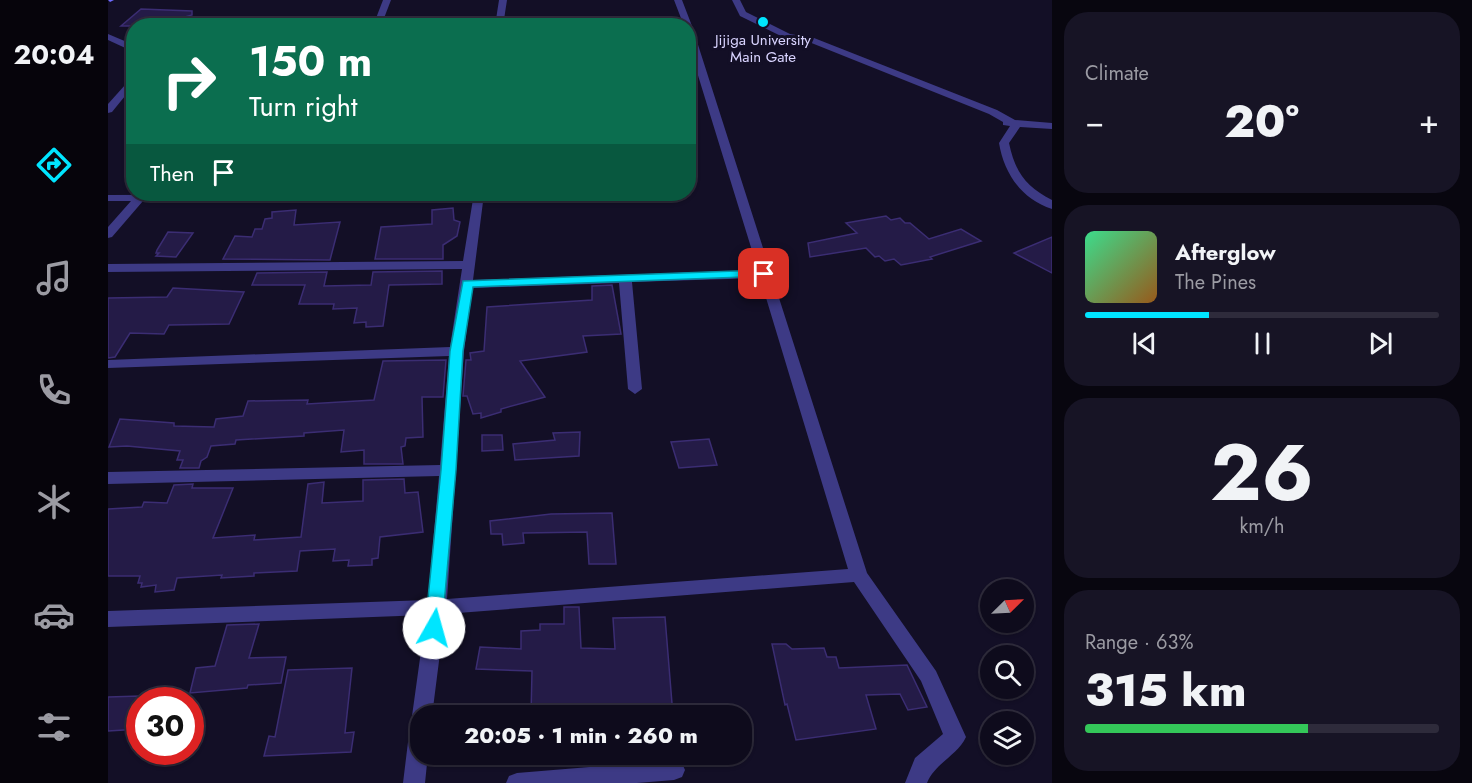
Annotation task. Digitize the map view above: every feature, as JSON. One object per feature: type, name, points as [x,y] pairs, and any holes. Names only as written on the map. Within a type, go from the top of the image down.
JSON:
[{"type":"street","points":[[380,18],[387,0]]},
{"type":"street","points":[[501,18],[503,0]]},
{"type":"street","points":[[678,0],[685,18]]},
{"type":"street","points":[[736,0],[743,14],[788,36],[797,44],[966,111],[1016,125],[1052,126]]},
{"type":"street","points":[[108,38],[126,46]]},
{"type":"street","points":[[696,52],[859,575],[929,677],[955,737],[923,765],[916,783]]},
{"type":"street","points":[[108,110],[126,88]]},
{"type":"street","points":[[1016,125],[1004,143],[1007,166],[1018,182],[1036,197],[1052,205]]},
{"type":"street","points":[[108,198],[126,198]]},
{"type":"street","points":[[108,234],[137,201]]},
{"type":"street","points":[[423,705],[436,606],[449,470],[457,351],[478,201]]},
{"type":"street","points":[[108,268],[470,265]]},
{"type":"street","points":[[467,284],[764,274]]},
{"type":"street","points":[[625,278],[635,389]]},
{"type":"street","points":[[108,364],[457,351]]},
{"type":"street","points":[[108,478],[449,470]]},
{"type":"street","points":[[108,619],[436,606],[859,575]]},
{"type":"street","points":[[414,783],[416,765]]},
{"type":"street","points":[[517,783],[674,770]]},
{"type":"building","points":[[141,9],[192,11],[192,15],[181,18],[130,18]]},
{"type":"building","points":[[453,208],[454,220],[460,222],[457,236],[443,245],[443,259],[375,259],[381,227],[432,224],[432,210]]},
{"type":"building","points":[[296,210],[294,225],[340,222],[330,260],[223,259],[235,236],[252,237],[255,229],[262,229],[265,219],[272,218],[272,212]]},
{"type":"building","points":[[886,216],[891,220],[900,218],[905,223],[910,223],[929,239],[961,229],[981,241],[930,257],[932,259],[901,265],[894,259],[885,261],[879,256],[875,257],[866,248],[810,257],[808,243],[857,233],[846,223]]},
{"type":"building","points":[[168,232],[193,233],[176,257],[156,256],[159,253],[156,253],[157,250]]},
{"type":"building","points":[[1052,237],[1052,273],[1014,253]]},
{"type":"building","points":[[442,271],[442,284],[389,285],[383,326],[366,327],[366,322],[354,323],[357,308],[333,309],[334,304],[299,304],[305,285],[252,285],[257,273],[327,272],[324,286],[371,285],[373,272]]},
{"type":"building","points":[[612,285],[621,334],[583,336],[587,352],[520,361],[545,397],[501,409],[501,412],[481,418],[481,413],[473,414],[467,396],[463,396],[466,360],[471,360],[470,353],[484,351],[487,307],[592,300],[592,286]]},
{"type":"building","points":[[173,288],[244,292],[229,324],[169,325],[164,334],[130,333],[115,357],[108,358],[108,298],[167,297]]},
{"type":"building","points":[[446,360],[443,397],[422,397],[423,437],[406,438],[405,446],[401,447],[403,464],[364,464],[364,450],[341,452],[344,430],[304,433],[304,436],[236,440],[235,444],[211,446],[199,468],[180,468],[183,460],[177,460],[180,451],[127,446],[109,447],[120,419],[174,423],[174,426],[214,427],[216,419],[243,416],[248,401],[308,400],[307,404],[374,400],[383,361]]},
{"type":"building","points":[[580,432],[579,456],[515,460],[513,444],[555,440],[553,433]]},
{"type":"building","points":[[482,435],[502,435],[503,450],[482,451]]},
{"type":"building","points":[[709,439],[717,465],[679,468],[671,442]]},
{"type":"building","points":[[404,479],[405,493],[418,492],[423,532],[380,537],[378,558],[372,559],[372,565],[348,566],[349,560],[333,561],[335,549],[300,551],[297,571],[254,573],[254,576],[221,578],[222,575],[177,578],[174,590],[155,592],[156,585],[141,587],[142,583],[138,583],[140,576],[108,576],[108,509],[142,507],[144,502],[167,503],[174,485],[193,484],[192,488],[233,488],[213,538],[255,535],[254,540],[301,537],[308,484],[324,482],[322,503],[363,501],[363,480]]},
{"type":"building","points":[[612,513],[616,564],[589,564],[587,532],[523,533],[524,543],[503,545],[502,534],[491,534],[490,521],[551,514]]},
{"type":"building","points":[[564,607],[579,607],[581,648],[615,649],[613,618],[665,617],[672,705],[531,705],[532,671],[476,669],[480,647],[521,649],[521,631],[540,630],[540,624],[564,624]]},
{"type":"building","points":[[259,624],[249,658],[286,657],[281,683],[204,692],[204,687],[191,687],[196,668],[215,666],[227,625]]},
{"type":"building","points":[[772,644],[786,644],[792,649],[824,648],[827,657],[836,657],[839,668],[907,665],[927,707],[908,710],[900,694],[866,695],[876,729],[796,740],[787,704],[785,705]]},
{"type":"building","points":[[352,668],[345,733],[354,732],[351,752],[264,756],[269,736],[275,737],[288,670]]},
{"type":"building","points":[[126,696],[126,730],[108,731],[108,697]]},
{"type":"place","name":"Jijiga University Main Gate","points":[[763,22]]},
{"type":"route","points":[[434,628],[449,470],[457,351],[467,284],[764,274]]}]
